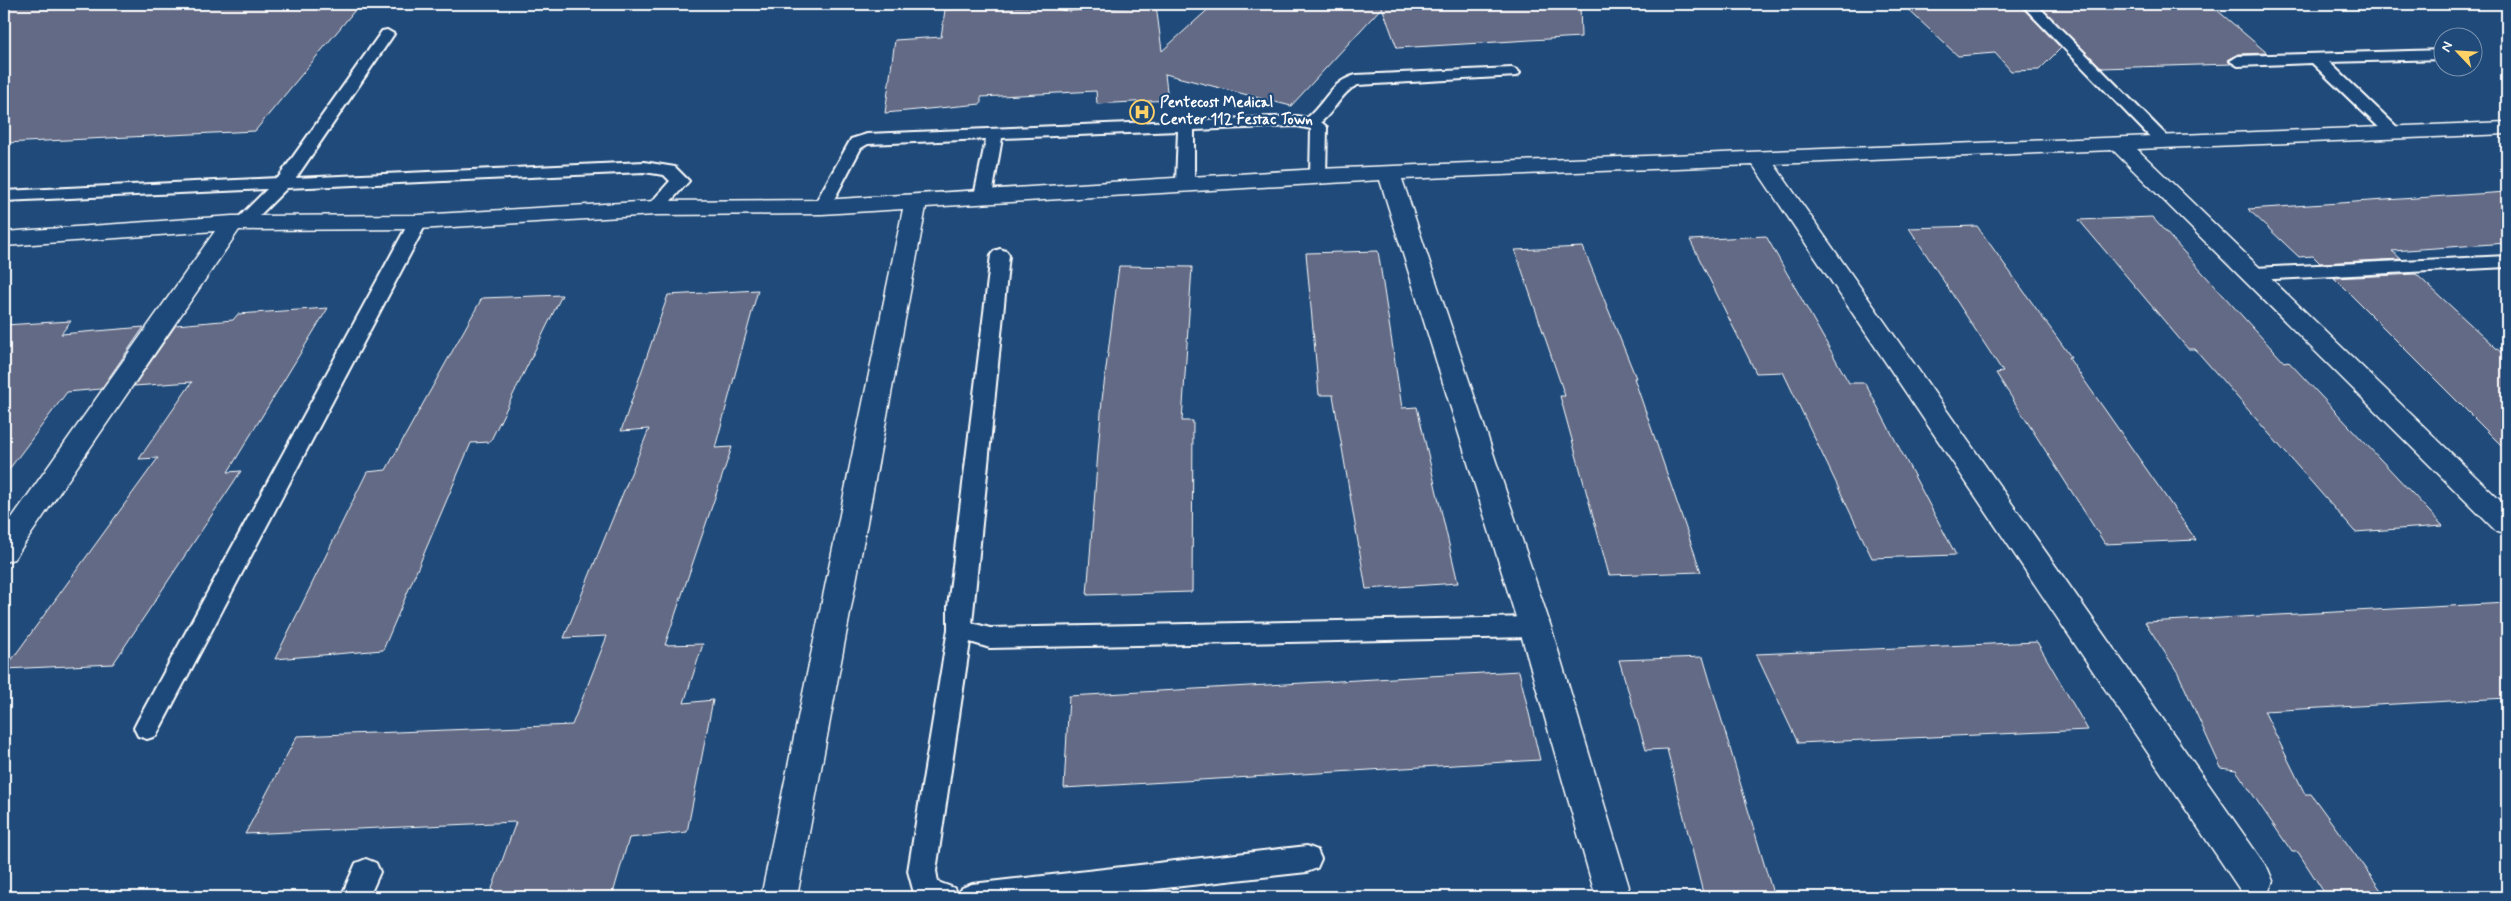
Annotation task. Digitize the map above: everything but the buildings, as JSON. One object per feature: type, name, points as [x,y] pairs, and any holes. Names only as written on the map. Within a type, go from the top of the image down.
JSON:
[{"type":"street","points":[[4,239],[237,223],[418,222],[655,208],[822,207],[1186,183],[1758,157],[2163,141],[2502,132]]},
{"type":"street","points":[[2118,143],[2254,274],[2507,524]]},
{"type":"street","points":[[1758,157],[2255,880]]},
{"type":"street","points":[[1389,173],[1535,627],[1611,886]]},
{"type":"street","points":[[779,897],[916,200]]},
{"type":"street","points":[[4,551],[237,223]]},
{"type":"lane","points":[[1062,4],[1078,4]]},
{"type":"lane","points":[[2028,4],[2163,141]]},
{"type":"lane","points":[[237,223],[284,182],[387,34]]},
{"type":"lane","points":[[2238,61],[2434,54]]},
{"type":"lane","points":[[2317,59],[2395,134]]},
{"type":"lane","points":[[1310,122],[1326,110],[1343,85],[1356,80],[1512,72]]},
{"type":"lane","points":[[822,207],[857,142],[868,139],[1310,122],[1319,127],[1318,176]]},
{"type":"lane","points":[[1186,126],[1186,183]]},
{"type":"lane","points":[[984,196],[995,134]]},
{"type":"lane","points":[[4,196],[644,167],[669,172],[680,180],[655,208]]},
{"type":"lane","points":[[147,728],[418,222]]},
{"type":"lane","points":[[944,897],[926,891],[922,871],[960,629],[960,607],[1000,255]]},
{"type":"lane","points":[[2254,274],[2507,261]]},
{"type":"lane","points":[[960,629],[990,638],[1535,627]]},
{"type":"lane","points":[[972,897],[1307,859]]},
{"type":"lane","points":[[355,897],[366,872]]},
{"type":"place","name":"Pentecost Medical Center 112 Festac Town","points":[[1142,112]]}]
